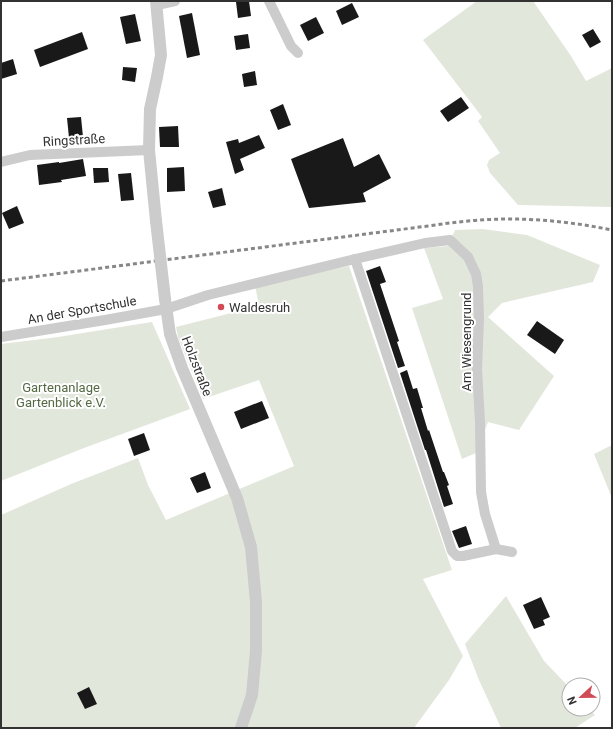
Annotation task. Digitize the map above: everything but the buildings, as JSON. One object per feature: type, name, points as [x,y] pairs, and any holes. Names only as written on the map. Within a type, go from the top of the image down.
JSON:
[{"type":"street","name":"Holzstraße","points":[[175,1],[156,3],[161,55],[150,109],[149,150],[170,334],[182,368],[237,498],[250,547],[256,602],[256,651],[252,695],[241,728]]},
{"type":"street","points":[[269,1],[291,46],[298,53]]},
{"type":"street","name":"Ringstraße","points":[[1,162],[30,155],[149,150]]},
{"type":"street","name":"Am Wiesengrund","points":[[166,304],[425,243],[450,240],[468,257],[476,274],[478,286],[479,319],[477,369],[480,422],[481,492],[485,514],[496,548]]},
{"type":"street","points":[[355,259],[452,551],[457,556],[496,548],[512,552]]},
{"type":"street","name":"An der Sportschule","points":[[1,337],[105,320],[166,304]]},
{"type":"green space","points":[[477,1],[533,1],[571,56],[586,81],[612,68],[612,207],[518,205],[490,173],[487,165],[489,160],[500,153],[478,121],[482,117],[423,40]]},
{"type":"green space","points":[[483,229],[527,235],[600,265],[593,282],[502,303],[488,317],[554,376],[519,430],[488,422],[476,453],[462,459],[412,308],[443,299],[424,248],[448,246],[455,230]]},
{"type":"green space","points":[[349,266],[452,570],[423,579],[463,656],[449,680],[414,728],[1,728],[1,515],[71,484],[138,458],[148,485],[166,520],[294,466],[259,380],[203,399],[178,337],[176,327],[259,306],[255,285]]},
{"type":"green space","name":"Gartenanlage Gartenblick e.V.","points":[[152,322],[190,409],[84,448],[1,481],[1,344],[58,337]]},
{"type":"green space","points":[[612,445],[612,498],[594,454]]},
{"type":"green space","points":[[506,596],[544,661],[561,679],[561,717],[592,717],[575,728],[501,728],[479,680],[465,644]]},
{"type":"railway","points":[[1,281],[478,220],[521,219],[573,223],[612,230]]},
{"type":"place","name":"Waldesruh","points":[[221,307]]}]
